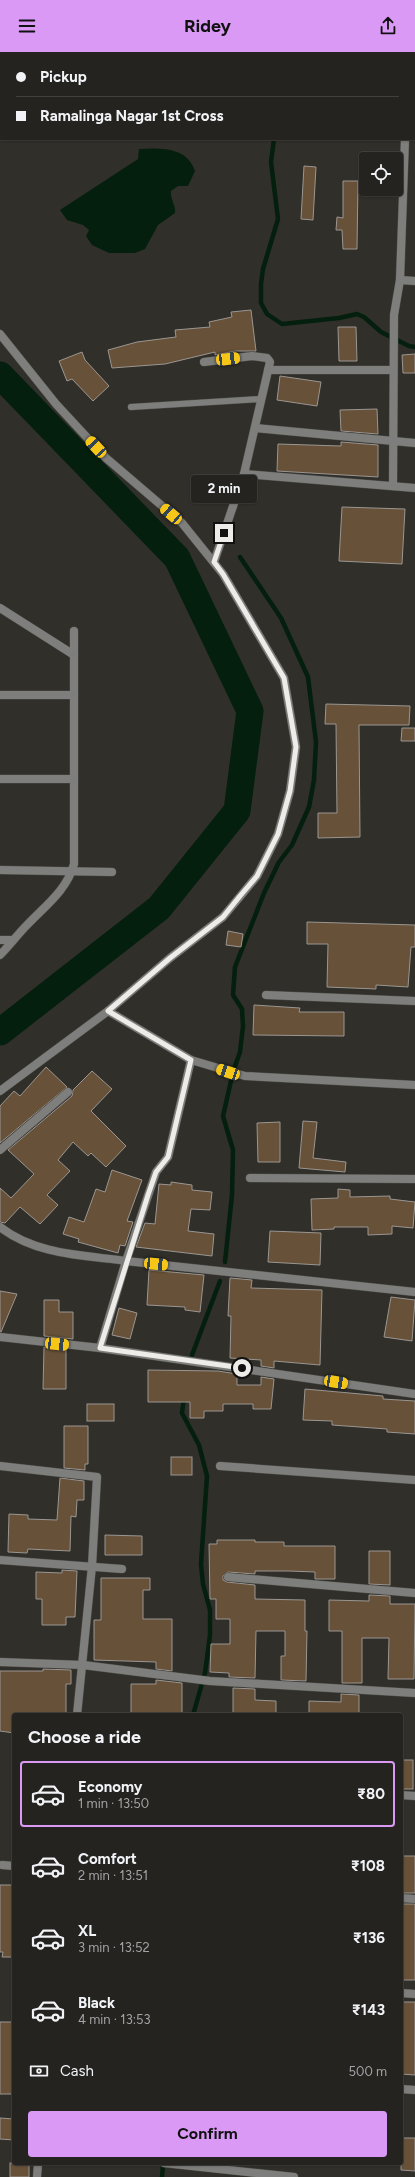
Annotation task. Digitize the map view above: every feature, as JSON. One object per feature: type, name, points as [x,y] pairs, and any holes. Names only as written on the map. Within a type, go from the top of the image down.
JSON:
[{"type":"street","points":[[393,486],[395,441],[393,370],[394,315],[400,280],[405,140]]},
{"type":"street","points":[[400,280],[415,281]]},
{"type":"street","points":[[0,334],[56,404],[101,452],[182,523],[223,574],[284,678],[296,747],[290,791],[278,834],[252,881],[223,917],[170,958],[108,1011],[0,1091]]},
{"type":"street","points":[[204,362],[252,356],[267,358],[270,362],[244,474],[214,562]]},
{"type":"street","points":[[268,370],[393,370]]},
{"type":"street","points":[[255,428],[415,443]]},
{"type":"street","points":[[244,474],[415,488]]},
{"type":"street","points":[[1,610],[74,655]]},
{"type":"street","points":[[0,955],[50,904],[65,885],[74,864],[74,631]]},
{"type":"street","points":[[0,695],[74,695]]},
{"type":"street","points":[[0,779],[74,779]]},
{"type":"street","points":[[0,870],[112,872]]},
{"type":"street","points":[[0,940],[14,940]]},
{"type":"street","points":[[266,994],[415,1001]]},
{"type":"street","points":[[108,1011],[191,1060],[228,1072],[245,1076],[415,1085]]},
{"type":"street","points":[[100,1348],[126,1261],[156,1172],[168,1157],[191,1060]]},
{"type":"street","points":[[0,1150],[68,1092]]},
{"type":"street","points":[[250,1178],[415,1179]]},
{"type":"street","points":[[0,1228],[21,1241],[37,1248],[126,1261],[415,1292]]},
{"type":"street","points":[[0,1337],[100,1348],[415,1394]]},
{"type":"street","points":[[0,1466],[97,1477],[92,1566],[77,1713]]},
{"type":"street","points":[[220,1466],[415,1480]]},
{"type":"street","points":[[0,1560],[122,1569]]},
{"type":"street","points":[[228,1577],[415,1593]]},
{"type":"street","points":[[0,1662],[83,1665],[190,1679],[415,1693]]},
{"type":"street","points":[[403,1795],[415,1796]]},
{"type":"street","points":[[2,1864],[12,1866]]},
{"type":"street","points":[[403,1898],[415,1899]]},
{"type":"street","points":[[403,1993],[415,1994]]},
{"type":"street","points":[[403,2089],[415,2090]]},
{"type":"street","points":[[37,2177],[38,2165]]},
{"type":"street","points":[[183,2165],[294,2177]]},
{"type":"lane","points":[[131,407],[261,399]]},
{"type":"shaded area","points":[[139,149],[164,149],[180,153],[191,163],[195,171],[188,186],[178,186],[171,191],[175,213],[158,225],[145,249],[135,253],[109,253],[92,245],[86,236],[89,230],[83,225],[67,220],[60,210],[138,159]]},
{"type":"building","points":[[304,166],[316,167],[313,220],[301,219]]},
{"type":"building","points":[[343,181],[358,181],[357,249],[343,249],[342,230],[336,230],[337,217],[343,218]]},
{"type":"building","points":[[251,310],[256,351],[235,351],[215,355],[215,352],[165,364],[112,368],[108,350],[137,342],[176,337],[175,330],[210,327],[209,322],[232,317],[231,312]]},
{"type":"building","points":[[338,327],[356,327],[357,361],[339,361]]},
{"type":"building","points":[[82,352],[85,360],[109,386],[93,401],[72,379],[67,381],[59,361]]},
{"type":"building","points":[[415,354],[415,373],[403,373],[402,355]]},
{"type":"building","points":[[280,376],[321,382],[317,406],[277,400]]},
{"type":"building","points":[[377,409],[378,434],[341,431],[340,410]]},
{"type":"building","points":[[341,442],[378,445],[378,477],[277,471],[278,444],[341,446]]},
{"type":"building","points":[[342,507],[405,509],[402,564],[339,561]]},
{"type":"building","points":[[326,704],[410,706],[409,725],[359,725],[360,837],[318,838],[318,813],[337,813],[336,724],[325,724]]},
{"type":"building","points":[[402,728],[415,728],[415,741],[401,741]]},
{"type":"building","points":[[307,922],[415,925],[415,947],[411,947],[408,987],[376,985],[376,989],[327,987],[328,944],[307,944]]},
{"type":"building","points":[[228,931],[243,934],[241,947],[226,945]]},
{"type":"building","points":[[254,1005],[300,1008],[299,1012],[344,1012],[344,1036],[253,1035]]},
{"type":"building","points":[[46,1067],[67,1087],[0,1143],[0,1106],[14,1091],[20,1096]]},
{"type":"building","points":[[92,1071],[112,1089],[91,1111],[126,1146],[106,1167],[91,1153],[88,1156],[73,1142],[58,1160],[70,1171],[47,1195],[58,1205],[40,1224],[20,1207],[5,1223],[0,1222],[0,1188],[11,1198],[34,1174],[8,1150],[72,1096],[73,1090]]},
{"type":"building","points":[[303,1121],[317,1122],[313,1158],[346,1162],[345,1172],[299,1168]]},
{"type":"building","points":[[280,1122],[280,1162],[258,1162],[257,1123]]},
{"type":"building","points":[[112,1170],[142,1180],[127,1221],[133,1222],[125,1246],[120,1245],[118,1253],[78,1242],[79,1239],[63,1234],[69,1217],[84,1222],[96,1189],[105,1192]]},
{"type":"building","points":[[171,1182],[192,1185],[192,1190],[212,1192],[210,1210],[191,1209],[188,1231],[214,1234],[212,1256],[136,1247],[145,1223],[155,1224],[159,1184],[171,1185]]},
{"type":"building","points":[[338,1189],[350,1190],[350,1197],[390,1196],[390,1199],[415,1202],[413,1228],[392,1226],[392,1234],[368,1235],[368,1227],[334,1227],[334,1229],[312,1230],[311,1199],[338,1198]]},
{"type":"building","points":[[270,1231],[321,1233],[320,1265],[268,1262]]},
{"type":"building","points":[[149,1270],[204,1275],[200,1312],[185,1310],[185,1307],[147,1305]]},
{"type":"building","points":[[230,1278],[252,1280],[251,1288],[322,1290],[320,1365],[274,1361],[274,1368],[261,1366],[261,1360],[230,1358],[231,1316],[228,1316]]},
{"type":"building","points":[[0,1291],[17,1294],[1,1332],[0,1332]]},
{"type":"building","points":[[391,1297],[415,1300],[412,1341],[384,1337]]},
{"type":"building","points":[[44,1300],[59,1300],[59,1312],[73,1312],[73,1339],[44,1336]]},
{"type":"building","points":[[119,1308],[137,1313],[130,1339],[112,1335]]},
{"type":"building","points":[[44,1347],[66,1350],[66,1389],[43,1389]]},
{"type":"building","points":[[148,1370],[218,1371],[237,1374],[237,1385],[261,1385],[261,1377],[274,1379],[271,1409],[253,1409],[253,1404],[223,1404],[223,1411],[204,1411],[204,1418],[190,1418],[190,1402],[148,1402]]},
{"type":"building","points":[[305,1389],[383,1396],[383,1399],[415,1401],[415,1434],[387,1432],[387,1429],[332,1425],[332,1421],[303,1420]]},
{"type":"building","points":[[87,1404],[114,1404],[114,1421],[87,1421]]},
{"type":"building","points":[[64,1426],[88,1426],[88,1464],[85,1464],[85,1470],[64,1468]]},
{"type":"building","points":[[171,1457],[192,1457],[192,1475],[171,1475]]},
{"type":"building","points":[[60,1478],[84,1481],[84,1500],[77,1500],[76,1517],[71,1516],[70,1551],[28,1549],[27,1553],[8,1552],[9,1514],[28,1515],[28,1519],[57,1520]]},
{"type":"building","points":[[105,1535],[142,1536],[142,1555],[105,1555]]},
{"type":"building","points":[[217,1540],[284,1542],[284,1546],[335,1546],[335,1579],[315,1579],[315,1572],[289,1571],[255,1571],[255,1574],[228,1572],[223,1576],[223,1580],[227,1582],[255,1585],[255,1599],[305,1600],[305,1631],[307,1631],[306,1681],[281,1680],[281,1656],[285,1656],[285,1631],[256,1631],[255,1678],[229,1677],[229,1673],[210,1672],[211,1644],[230,1644],[230,1619],[216,1619],[216,1599],[210,1599],[209,1544],[217,1544]]},
{"type":"building","points":[[369,1551],[390,1551],[390,1585],[369,1584]]},
{"type":"building","points":[[62,1570],[77,1571],[75,1617],[66,1617],[66,1625],[42,1625],[42,1599],[36,1599],[36,1572],[62,1573]]},
{"type":"building","points":[[101,1578],[150,1578],[150,1590],[143,1590],[143,1619],[172,1619],[172,1671],[156,1669],[156,1662],[94,1660],[94,1620],[101,1620]]},
{"type":"building","points":[[369,1595],[390,1596],[390,1604],[415,1604],[414,1679],[388,1679],[389,1638],[362,1638],[362,1683],[342,1683],[342,1631],[329,1631],[329,1600],[369,1601]]},
{"type":"building","points":[[43,1669],[71,1670],[71,1684],[66,1684],[66,1713],[12,1713],[12,1733],[0,1731],[0,1671],[43,1671]]},
{"type":"building","points":[[156,1680],[182,1683],[182,1713],[131,1713],[131,1684],[156,1684]]},
{"type":"building","points":[[233,1688],[255,1689],[255,1700],[276,1701],[276,1713],[233,1713]]},
{"type":"building","points":[[341,1694],[359,1695],[359,1713],[309,1713],[309,1701],[341,1702]]},
{"type":"building","points":[[403,1760],[413,1760],[413,1789],[403,1789]]},
{"type":"building","points":[[403,1856],[415,1856],[415,1893],[403,1893]]},
{"type":"building","points":[[0,1885],[12,1885],[12,1957],[2,1957],[3,1952],[0,1952]]},
{"type":"building","points":[[403,1904],[415,1904],[415,1980],[403,1980]]},
{"type":"building","points":[[403,2002],[415,2002],[415,2075],[403,2074]]},
{"type":"building","points":[[0,2022],[12,2022],[12,2094],[0,2094]]},
{"type":"building","points":[[0,2118],[12,2119],[12,2140],[0,2139]]},
{"type":"building","points":[[403,2138],[415,2138],[415,2171],[401,2170],[401,2165],[403,2165]]},
{"type":"building","points":[[10,2163],[12,2163],[12,2165],[29,2165],[29,2177],[10,2177]]},
{"type":"waterway","points":[[274,140],[271,162],[278,219],[263,269],[261,284],[261,303],[267,314],[282,324],[339,318],[357,314],[364,317],[381,332],[409,346],[415,347]]},
{"type":"waterway","points":[[0,375],[177,558],[250,711],[237,811],[159,908],[0,1032]]},
{"type":"waterway","points":[[235,1066],[240,1052],[243,1026],[242,1009],[233,995],[235,967],[264,893],[279,862],[292,845],[309,807],[314,780],[316,742],[308,677],[281,618],[240,557]]},
{"type":"waterway","points":[[225,1262],[232,1195],[233,1150],[223,1116],[231,1081]]},
{"type":"waterway","points":[[192,1355],[220,1281]]},
{"type":"waterway","points":[[184,1398],[182,1413],[199,1445],[207,1476],[201,1564],[203,1584],[210,1610],[210,1635],[205,1673],[194,1713]]},
{"type":"waterway","points":[[162,2177],[163,2165]]},
{"type":"route","points":[[224,533],[214,562],[223,574],[284,678],[296,747],[290,791],[278,834],[257,876],[223,917],[193,942],[170,958],[108,1011],[191,1060],[168,1157],[156,1172],[126,1261],[100,1348],[242,1368]]}]
